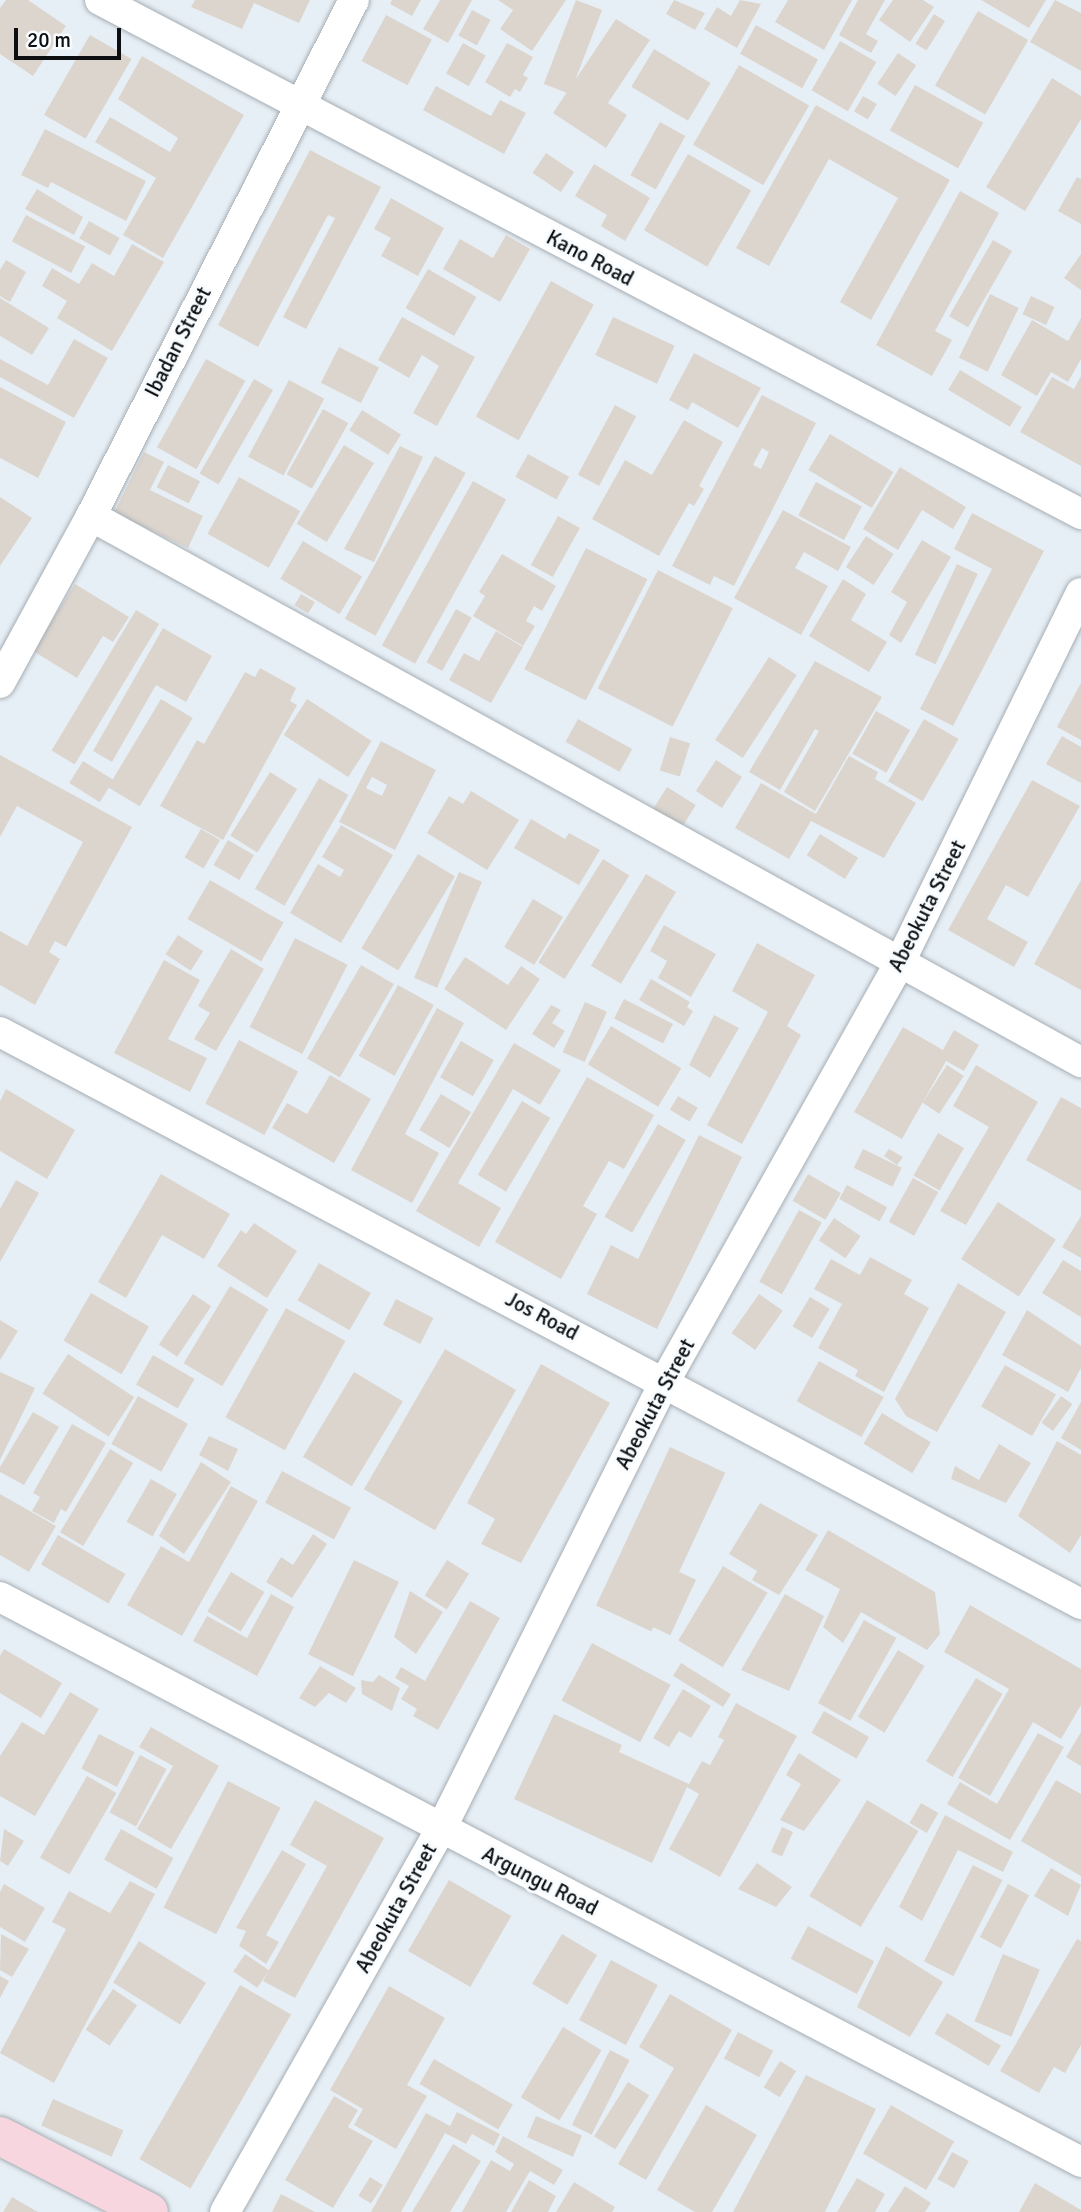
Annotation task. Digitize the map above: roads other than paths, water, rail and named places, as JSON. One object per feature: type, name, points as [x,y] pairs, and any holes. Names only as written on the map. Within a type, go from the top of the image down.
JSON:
[{"type":"street","name":"Kano Road","points":[[100,0],[1081,514]]},
{"type":"street","name":"Ibadan Street","points":[[0,683],[91,516],[354,0]]},
{"type":"street","points":[[91,516],[898,964],[1081,1062]]},
{"type":"street","name":"Abeokuta Street","points":[[225,2212],[440,1829],[665,1381],[898,964],[1081,593]]},
{"type":"street","name":"Jos Road","points":[[0,1032],[665,1381],[1081,1604]]},
{"type":"street","name":"Argungu Road","points":[[0,1597],[1081,2162]]},
{"type":"street","points":[[0,2136],[149,2212]]}]
